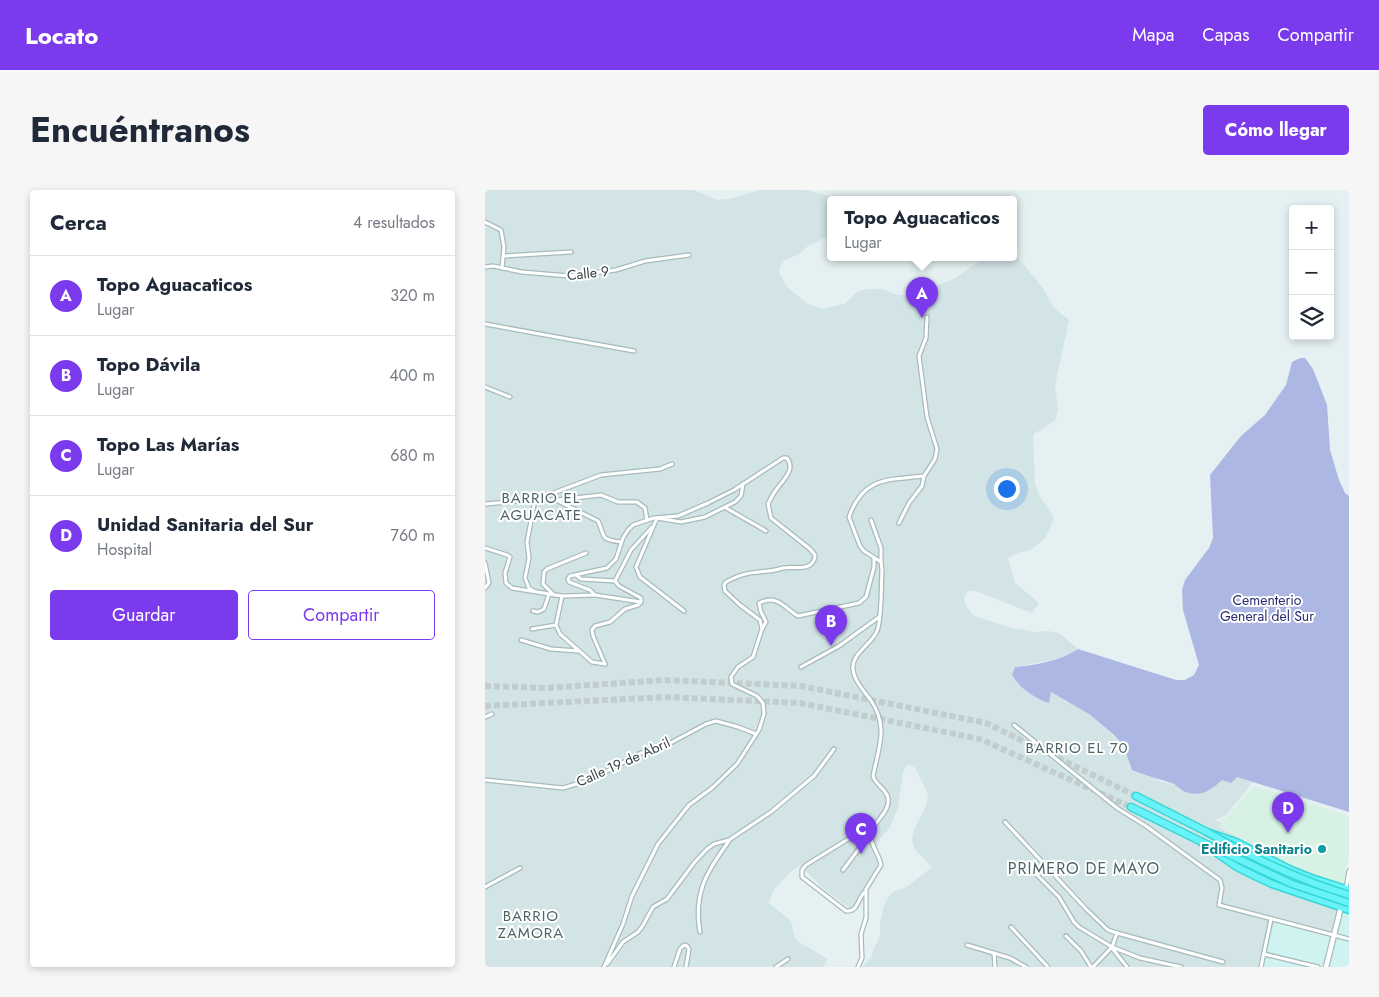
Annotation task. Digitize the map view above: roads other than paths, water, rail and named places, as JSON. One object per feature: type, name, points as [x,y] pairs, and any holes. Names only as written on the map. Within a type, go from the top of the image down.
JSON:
[{"type":"highway","points":[[1136,796],[1286,873],[1348,891]]},
{"type":"highway","points":[[1131,807],[1200,842],[1292,884],[1349,902]]},
{"type":"highway","points":[[1207,832],[1236,842],[1291,870],[1348,891]]},
{"type":"highway","points":[[1200,842],[1237,867],[1283,888],[1349,910]]},
{"type":"street","points":[[485,222],[501,230],[504,256],[502,268]]},
{"type":"street","points":[[504,256],[571,252]]},
{"type":"street","name":"Calle 9","points":[[485,267],[569,276],[616,270],[645,261],[689,255]]},
{"type":"street","points":[[899,523],[909,503],[922,486],[924,476],[935,458],[937,449],[927,417],[919,356],[926,338],[927,317]]},
{"type":"street","points":[[485,324],[634,351]]},
{"type":"street","points":[[485,387],[510,397]]},
{"type":"street","points":[[595,595],[590,590],[569,582],[568,579],[570,576],[607,568],[616,559],[621,542],[633,525],[657,518],[678,516],[708,503],[773,463],[787,458],[791,467],[768,504],[771,518],[815,555],[815,559],[812,564],[805,568],[784,568],[769,572],[752,572],[726,582],[724,585],[725,591],[760,620],[762,629]]},
{"type":"street","points":[[535,500],[601,475],[660,468],[672,464]]},
{"type":"street","points":[[881,562],[873,558],[860,546],[849,517],[853,505],[860,494],[873,484],[885,480],[924,476]]},
{"type":"street","points":[[657,518],[687,522],[726,508],[741,496],[743,483]]},
{"type":"street","points":[[486,504],[601,495],[618,502],[637,502],[645,508],[647,520]]},
{"type":"street","points":[[535,500],[527,542],[529,558],[525,578],[529,588],[537,593]]},
{"type":"street","points":[[556,500],[597,521],[605,538],[621,542]]},
{"type":"street","points":[[726,508],[766,531]]},
{"type":"street","points":[[657,518],[637,564],[637,572],[640,577],[684,612]]},
{"type":"street","points":[[843,870],[881,819],[887,806],[888,798],[873,776],[881,744],[880,722],[875,707],[857,682],[853,666],[856,657],[872,640],[877,631],[879,616],[882,570],[881,548],[871,520]]},
{"type":"street","points":[[615,581],[631,550],[653,525]]},
{"type":"street","points":[[485,548],[507,554],[510,557],[505,573],[506,583],[512,588],[562,596],[595,595],[641,602]]},
{"type":"street","points":[[554,595],[543,584],[544,572],[585,553]]},
{"type":"street","points":[[605,967],[623,924],[632,896],[658,844],[689,805],[712,788],[737,764],[756,734],[764,714],[763,703],[757,696],[732,684],[731,677],[738,667],[753,658],[766,622],[759,603],[761,601],[775,600],[782,603],[798,616],[859,603],[866,597],[874,567],[873,558]]},
{"type":"street","points":[[485,563],[489,580],[485,588]]},
{"type":"street","points":[[576,575],[581,579],[615,581],[619,586],[641,598],[641,602]]},
{"type":"street","points":[[533,611],[544,610],[549,594]]},
{"type":"street","points":[[562,596],[556,625],[560,634],[592,662],[605,664],[593,636],[595,626],[610,622],[625,610],[641,602]]},
{"type":"street","points":[[801,667],[839,646],[879,616]]},
{"type":"street","points":[[532,629],[556,625]]},
{"type":"street","points":[[521,640],[551,649],[579,651]]},
{"type":"street","points":[[485,717],[492,714]]},
{"type":"street","name":"Calle 19 de Abril","points":[[485,780],[563,788],[590,780],[641,753],[663,747],[706,724],[715,722],[738,727],[756,734]]},
{"type":"street","points":[[1014,725],[1117,808],[1146,826],[1220,880],[1222,888],[1218,903],[1222,906],[1349,939]]},
{"type":"street","points":[[605,967],[623,942],[638,932],[653,907],[667,899],[700,855],[714,844],[729,840],[771,812],[814,776],[833,749]]},
{"type":"street","points":[[1005,822],[1108,930],[1223,962]]},
{"type":"street","points":[[871,833],[881,865],[852,911],[847,910],[802,877],[801,874],[806,865],[876,824]]},
{"type":"street","points":[[700,932],[697,914],[699,894],[710,869],[729,840]]},
{"type":"street","points":[[485,887],[521,868]]},
{"type":"street","points":[[1326,967],[1341,908],[1348,891],[1349,871]]},
{"type":"street","points":[[1034,872],[1059,897],[1074,922],[1112,947],[1140,958],[1181,967]]},
{"type":"street","points":[[858,967],[862,958],[861,934],[866,918],[865,892]]},
{"type":"street","points":[[1261,967],[1271,919]]},
{"type":"street","points":[[1011,928],[1048,967]]},
{"type":"street","points":[[1066,936],[1092,967],[1112,947],[1117,933]]},
{"type":"street","points":[[967,944],[1009,958],[1025,967]]},
{"type":"street","points":[[674,967],[680,948],[684,945],[689,949],[686,967]]},
{"type":"street","points":[[1112,947],[1127,967]]},
{"type":"street","points":[[994,953],[995,967]]},
{"type":"street","points":[[1263,954],[1318,967]]},
{"type":"street","points":[[776,967],[788,959]]},
{"type":"tunnel","points":[[485,686],[547,688],[665,680],[801,686],[986,723],[1136,796]]},
{"type":"tunnel","points":[[485,706],[666,697],[800,703],[980,739],[1131,807]]},
{"type":"place","name":"Topo Aguacaticos","points":[[922,318]]},
{"type":"place","name":"Topo Dávila","points":[[831,646]]},
{"type":"place","name":"Unidad Sanitaria del Sur","points":[[1288,833]]},
{"type":"place","name":"Edificio Sanitario","points":[[1322,849]]},
{"type":"place","name":"Topo Las Marías","points":[[861,854]]},
{"type":"district","name":"BARRIO EL AGUACATE","points":[[541,506]]},
{"type":"district","name":"BARRIO EL 70","points":[[1077,748]]},
{"type":"district","name":"PRIMERO DE MAYO","points":[[1084,868]]},
{"type":"district","name":"BARRIO ZAMORA","points":[[531,924]]},
{"type":"park label","name":"Cementerio General del Sur","points":[[1267,608]]}]
